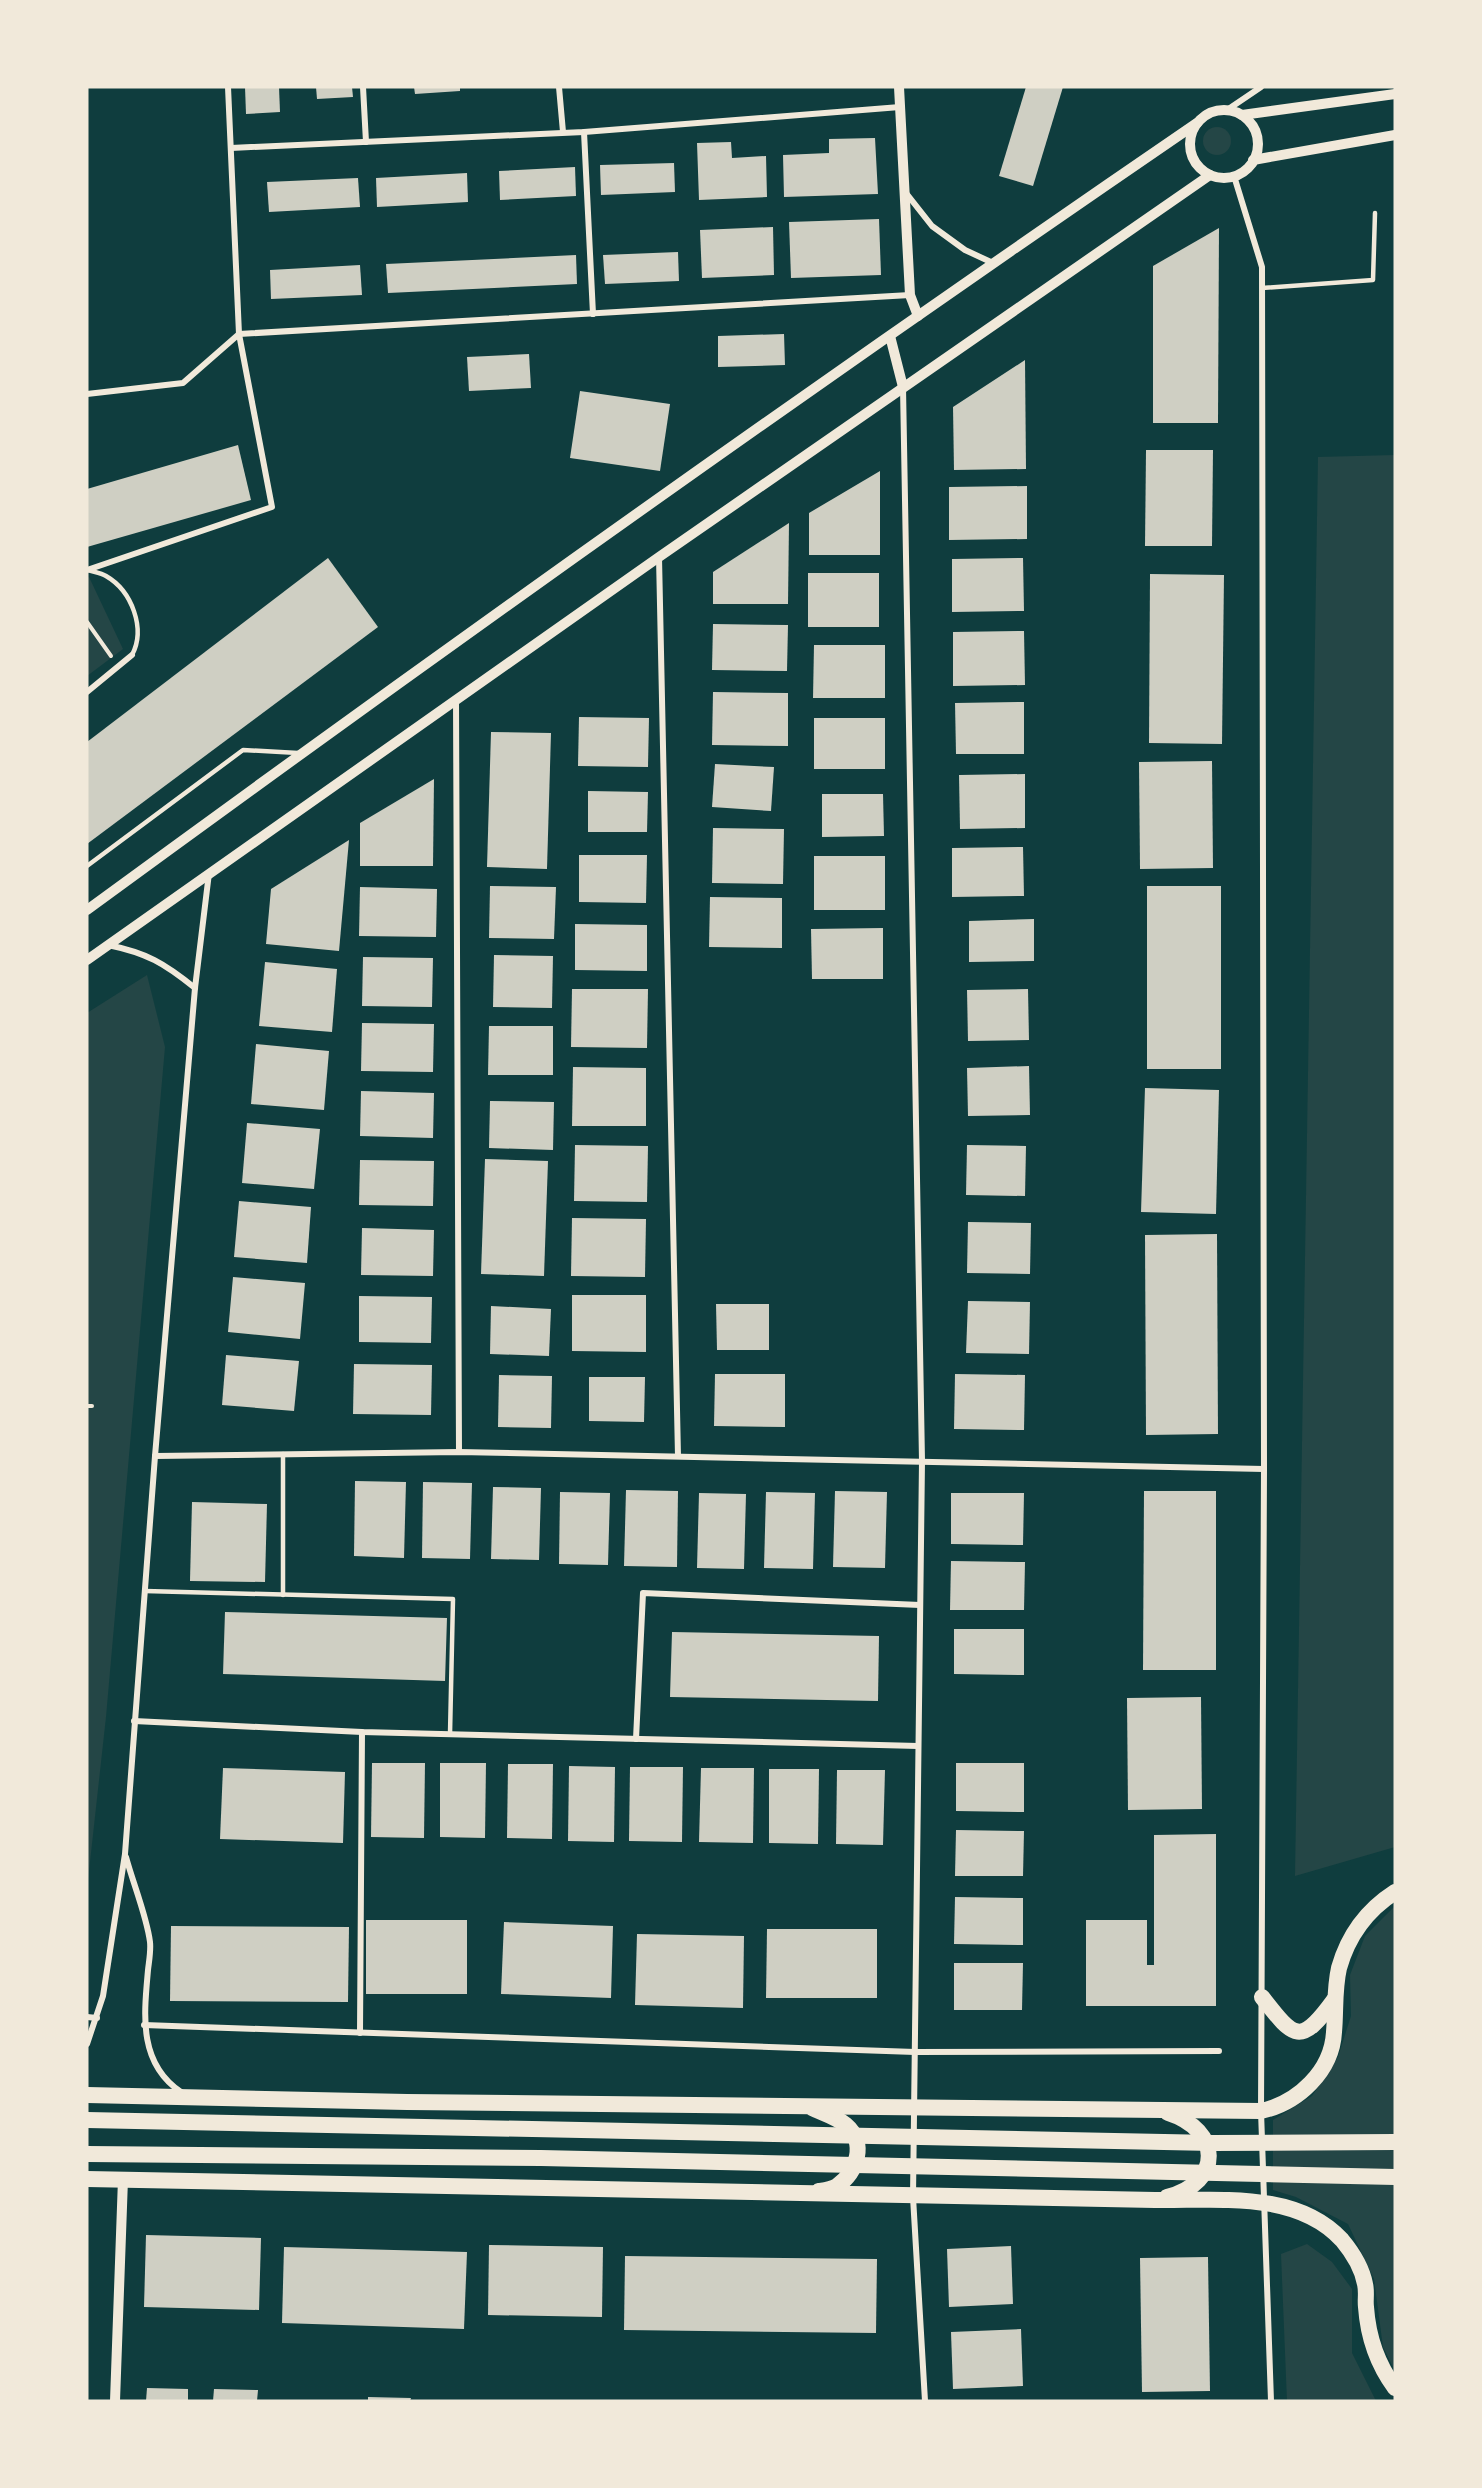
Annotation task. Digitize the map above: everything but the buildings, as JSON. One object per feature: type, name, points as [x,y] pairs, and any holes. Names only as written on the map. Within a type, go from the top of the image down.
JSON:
[{"type":"highway","points":[[87,2095],[419,2102],[1261,2111],[1280,2106],[1296,2097],[1316,2076],[1330,2049],[1334,2033],[1334,1999],[1339,1968],[1353,1934],[1374,1908],[1395,1892]]},
{"type":"highway","points":[[1262,1997],[1285,2026],[1302,2031],[1316,2025],[1334,1999]]},
{"type":"highway","points":[[804,2105],[848,2126],[858,2143],[859,2155],[851,2173],[836,2187],[806,2195]]},
{"type":"highway","points":[[1155,2200],[1182,2193],[1202,2179],[1209,2164],[1208,2145],[1198,2130],[1183,2118],[1158,2110]]},
{"type":"highway","points":[[87,2120],[1201,2142],[1395,2142]]},
{"type":"highway","points":[[87,2154],[541,2158],[1395,2177]]},
{"type":"highway","points":[[87,2179],[1263,2203],[1307,2214],[1322,2223],[1347,2246],[1355,2258],[1365,2285],[1369,2330],[1375,2351],[1395,2388]]},
{"type":"street","points":[[87,570],[272,507],[239,334],[228,87]]},
{"type":"street","points":[[363,87],[366,142]]},
{"type":"street","points":[[560,87],[562,132]]},
{"type":"street","points":[[899,87],[910,295],[918,316]]},
{"type":"street","points":[[87,910],[302,753],[993,262],[1209,113],[1227,110],[1238,105],[1261,87]]},
{"type":"street","points":[[1242,115],[1395,94]]},
{"type":"street","points":[[231,148],[584,132],[900,107]]},
{"type":"street","points":[[1197,123],[1192,132],[1191,151],[1201,168],[1210,175],[1234,176],[1247,168],[1253,160],[1257,146],[1256,133],[1250,122],[1242,115],[1227,110]]},
{"type":"street","points":[[584,132],[593,314]]},
{"type":"street","points":[[1253,160],[1395,135]]},
{"type":"street","points":[[87,960],[659,557],[1210,175]]},
{"type":"street","points":[[1234,176],[1262,267],[1264,1469],[1261,2111],[1271,2401]]},
{"type":"street","points":[[905,191],[932,226],[965,250],[993,262]]},
{"type":"street","points":[[87,394],[183,383],[239,334],[910,295]]},
{"type":"street","points":[[890,336],[903,387],[922,1461],[913,2197],[925,2401]]},
{"type":"street","points":[[659,557],[678,1456]]},
{"type":"street","points":[[87,692],[132,655]]},
{"type":"street","points":[[456,699],[459,1452]]},
{"type":"street","points":[[87,2044],[103,1996],[125,1854],[155,1456],[195,988],[209,873]]},
{"type":"street","points":[[108,945],[139,952],[169,966],[195,988]]},
{"type":"street","points":[[155,1456],[459,1452],[1264,1469]]},
{"type":"street","points":[[636,1739],[643,1593],[920,1605]]},
{"type":"street","points":[[134,1721],[362,1732],[918,1746]]},
{"type":"street","points":[[360,2033],[362,1732]]},
{"type":"street","points":[[125,1854],[150,1943],[144,2025],[146,2040],[156,2065],[171,2083],[189,2097]]},
{"type":"street","points":[[87,2017],[97,2018]]},
{"type":"street","points":[[144,2025],[915,2052],[1219,2051]]},
{"type":"street","points":[[115,2401],[123,2179]]},
{"type":"lane","points":[[1262,288],[1373,280],[1375,213]]},
{"type":"lane","points":[[87,570],[106,576],[115,583],[133,608],[140,630],[138,643],[132,655]]},
{"type":"lane","points":[[87,866],[243,750],[302,753]]},
{"type":"lane","points":[[283,1454],[284,1595]]},
{"type":"lane","points":[[145,1591],[453,1599],[450,1734]]},
{"type":"path","points":[[87,622],[118,666]]},
{"type":"shaded area","points":[[1217,127],[1227,131],[1231,141],[1227,151],[1217,155],[1207,151],[1203,141],[1207,131]]},
{"type":"shaded area","points":[[1395,455],[1395,1847],[1295,1876],[1318,457]]},
{"type":"shaded area","points":[[89,577],[123,649],[87,676],[87,578]]},
{"type":"shaded area","points":[[147,975],[165,1047],[106,1717],[87,1889],[87,1013]]},
{"type":"shaded area","points":[[1395,1906],[1395,2371],[1383,2347],[1374,2279],[1348,2224],[1296,2197],[1273,2190],[1273,2120],[1312,2096],[1338,2057],[1351,2016],[1350,1975],[1365,1936]]},
{"type":"shaded area","points":[[1307,2244],[1332,2262],[1352,2289],[1352,2353],[1376,2401],[1287,2401],[1281,2254]]}]
